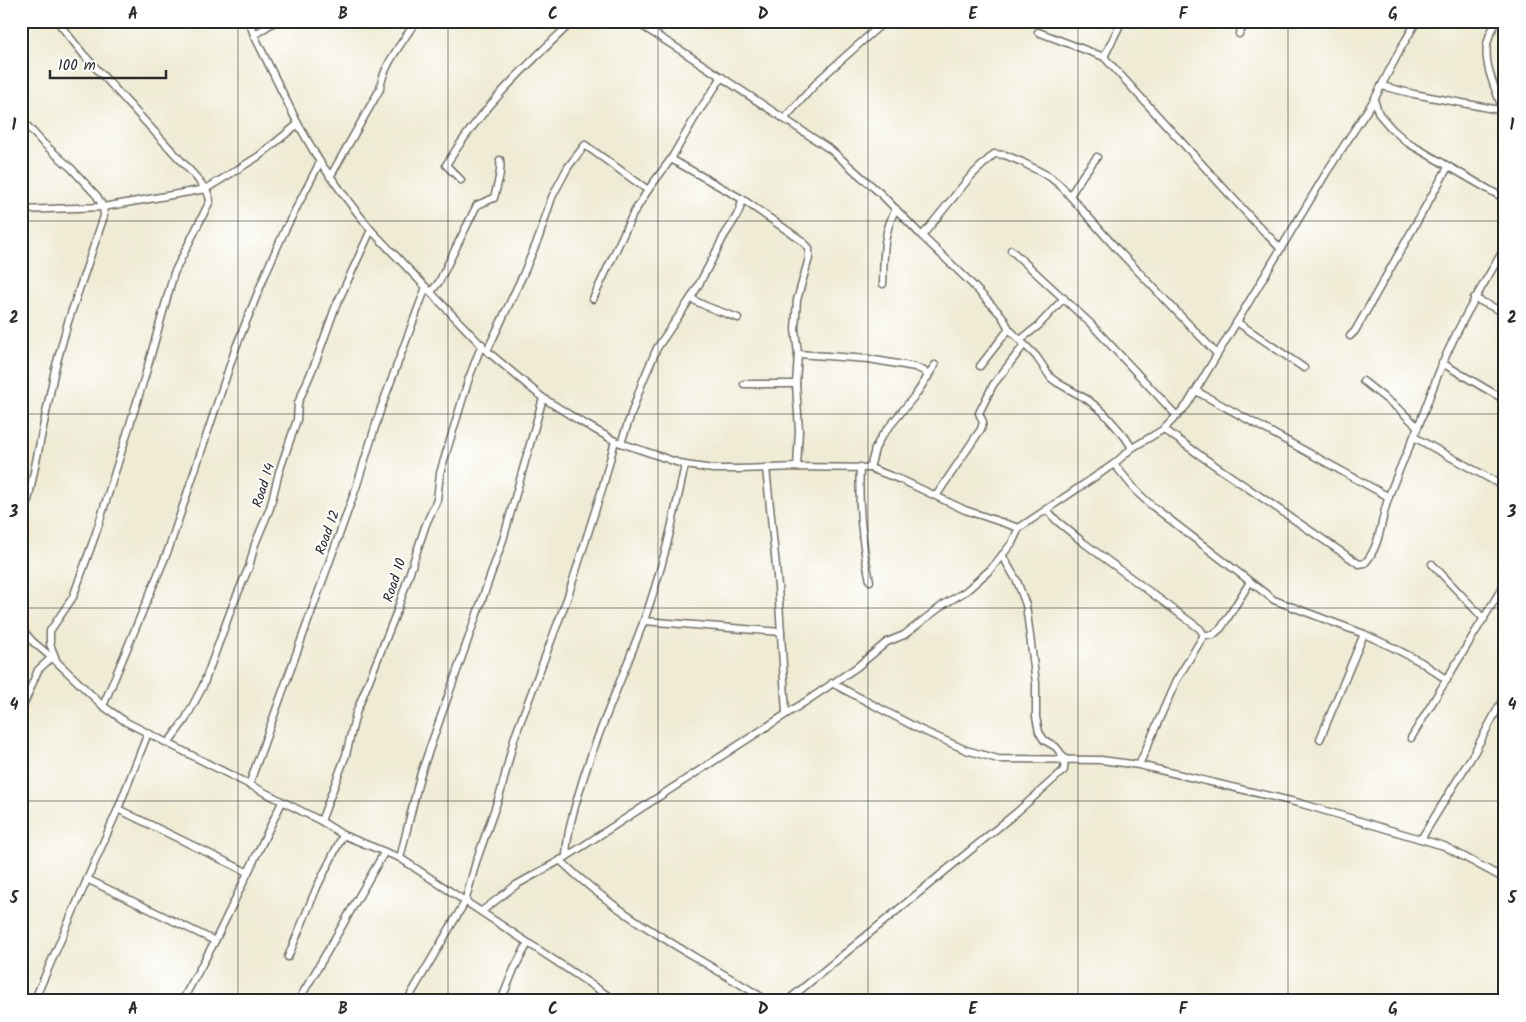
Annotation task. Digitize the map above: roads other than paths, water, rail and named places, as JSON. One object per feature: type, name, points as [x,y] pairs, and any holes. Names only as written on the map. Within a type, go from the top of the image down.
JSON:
[{"type":"street","points":[[54,660],[50,644],[50,631],[73,597],[96,533],[146,376],[174,273],[210,201],[206,189],[84,55],[57,21]]},
{"type":"street","points":[[249,21],[298,124],[320,162],[371,230],[488,351],[543,398],[618,442],[685,464],[713,468],[870,468],[965,510],[1019,528]]},
{"type":"street","points":[[254,35],[276,21]]},
{"type":"street","points":[[330,177],[380,90],[385,70],[416,21]]},
{"type":"street","points":[[461,180],[446,165],[474,123],[505,87],[573,21]]},
{"type":"street","points":[[634,21],[831,150],[881,194],[968,280],[1002,316],[1009,330],[1058,383],[1088,400],[1103,412],[1132,448]]},
{"type":"street","points":[[650,30],[660,21]]},
{"type":"street","points":[[784,119],[820,79],[885,21]]},
{"type":"street","points":[[1104,57],[1122,21]]},
{"type":"street","points":[[1239,34],[1247,21]]},
{"type":"street","points":[[482,911],[516,884],[563,859],[857,667],[887,642],[904,634],[943,605],[966,591],[991,569],[1012,543],[1019,528],[1114,464],[1132,448],[1164,428],[1177,416],[1188,405],[1280,248],[1374,100],[1417,21]]},
{"type":"street","points":[[1382,86],[1503,111],[1489,70],[1487,56],[1489,36],[1496,23]]},
{"type":"street","points":[[1038,32],[1104,57],[1280,248]]},
{"type":"street","points":[[594,299],[627,225],[648,190],[671,160],[697,114],[722,77]]},
{"type":"street","points":[[1374,100],[1379,114],[1391,128],[1408,142],[1505,199]]},
{"type":"street","points":[[21,119],[97,196],[103,207],[104,216],[68,322],[55,369],[21,535]]},
{"type":"street","points":[[21,210],[103,207],[206,189],[259,156],[298,124]]},
{"type":"street","points":[[488,351],[529,261],[552,197],[568,167],[585,145],[648,190]]},
{"type":"street","points":[[922,236],[970,177],[994,154],[1006,155],[1050,177],[1070,196],[1115,247],[1217,354]]},
{"type":"street","points":[[1070,196],[1097,157]]},
{"type":"street","name":"Road 12","points":[[248,785],[356,488],[381,408],[428,289],[439,282],[477,205],[494,198],[499,180],[500,160]]},
{"type":"street","points":[[671,160],[709,179],[742,199],[802,240],[809,248],[809,258],[797,300],[795,329],[798,354],[796,384],[799,430],[797,467]]},
{"type":"street","points":[[103,706],[169,548],[236,347],[285,230],[320,162]]},
{"type":"street","points":[[1350,336],[1355,331],[1386,279],[1448,167]]},
{"type":"street","points":[[407,1001],[465,902],[476,862],[500,791],[514,739],[568,596],[618,442],[642,383],[658,348],[706,275],[723,238],[741,207],[742,199]]},
{"type":"street","points":[[741,207],[749,204]]},
{"type":"street","points":[[882,284],[885,237],[889,221],[896,209]]},
{"type":"street","name":"Road 14","points":[[168,743],[185,720],[203,686],[270,508],[279,472],[297,420],[298,402],[335,308],[371,230]]},
{"type":"street","points":[[1164,428],[1201,456],[1359,564],[1364,563],[1369,559],[1381,529],[1389,497],[1442,363],[1474,298],[1505,247]]},
{"type":"street","points":[[1011,250],[1064,298],[1177,416]]},
{"type":"street","points":[[691,298],[700,304],[738,318]]},
{"type":"street","points":[[936,496],[982,430],[983,422],[979,413],[993,385],[1022,342],[1064,298]]},
{"type":"street","points":[[1474,298],[1505,314]]},
{"type":"street","points":[[1237,322],[1304,368]]},
{"type":"street","points":[[980,366],[1009,330]]},
{"type":"street","name":"Road 10","points":[[321,821],[346,755],[356,713],[398,611],[426,524],[437,500],[440,473],[469,378],[482,344]]},
{"type":"street","points":[[798,354],[869,359],[915,367],[924,371],[928,377]]},
{"type":"street","points":[[1442,363],[1505,400]]},
{"type":"street","points":[[870,468],[875,449],[881,437],[928,377],[935,365]]},
{"type":"street","points":[[1363,381],[1418,427]]},
{"type":"street","points":[[744,384],[796,384]]},
{"type":"street","points":[[1196,390],[1389,497]]},
{"type":"street","points":[[400,858],[420,776],[503,540],[543,398]]},
{"type":"street","points":[[1414,437],[1505,487]]},
{"type":"street","points":[[563,859],[575,804],[596,741],[644,621],[669,538],[685,464]]},
{"type":"street","points":[[1114,464],[1138,493],[1151,505],[1274,600],[1364,634],[1421,662],[1447,680]]},
{"type":"street","points":[[860,467],[859,494],[863,549],[870,580]]},
{"type":"street","points":[[766,468],[782,632],[786,713]]},
{"type":"street","points":[[1046,509],[1084,543],[1204,634],[1213,635],[1221,628],[1250,582]]},
{"type":"street","points":[[787,1001],[1017,812],[1064,770],[1065,759],[1056,747],[1044,740],[1039,732],[1036,717],[1036,683],[1026,605],[1017,581],[1002,555]]},
{"type":"street","points":[[1432,564],[1484,619]]},
{"type":"street","points":[[1411,738],[1505,583]]},
{"type":"street","points":[[644,621],[782,632]]},
{"type":"street","points":[[21,628],[32,641],[103,706],[126,722],[321,821],[342,835],[400,858],[616,1001]]},
{"type":"street","points":[[1139,765],[1176,682],[1204,634]]},
{"type":"street","points":[[1320,739],[1364,634]]},
{"type":"street","points":[[21,711],[38,670],[54,660]]},
{"type":"street","points":[[832,683],[917,728],[966,750],[998,760],[1101,760],[1139,765],[1299,803],[1444,846],[1505,879]]},
{"type":"street","points":[[1421,839],[1474,753],[1505,695]]},
{"type":"street","points":[[34,1001],[118,809],[148,733]]},
{"type":"street","points":[[182,1001],[215,941],[282,802]]},
{"type":"street","points":[[118,809],[247,872]]},
{"type":"street","points":[[288,957],[316,887],[342,835]]},
{"type":"street","points":[[298,1001],[384,853]]},
{"type":"street","points":[[563,859],[578,877],[646,927],[768,1001]]},
{"type":"street","points":[[87,879],[215,941]]},
{"type":"street","points":[[501,1001],[514,969],[528,943]]}]
